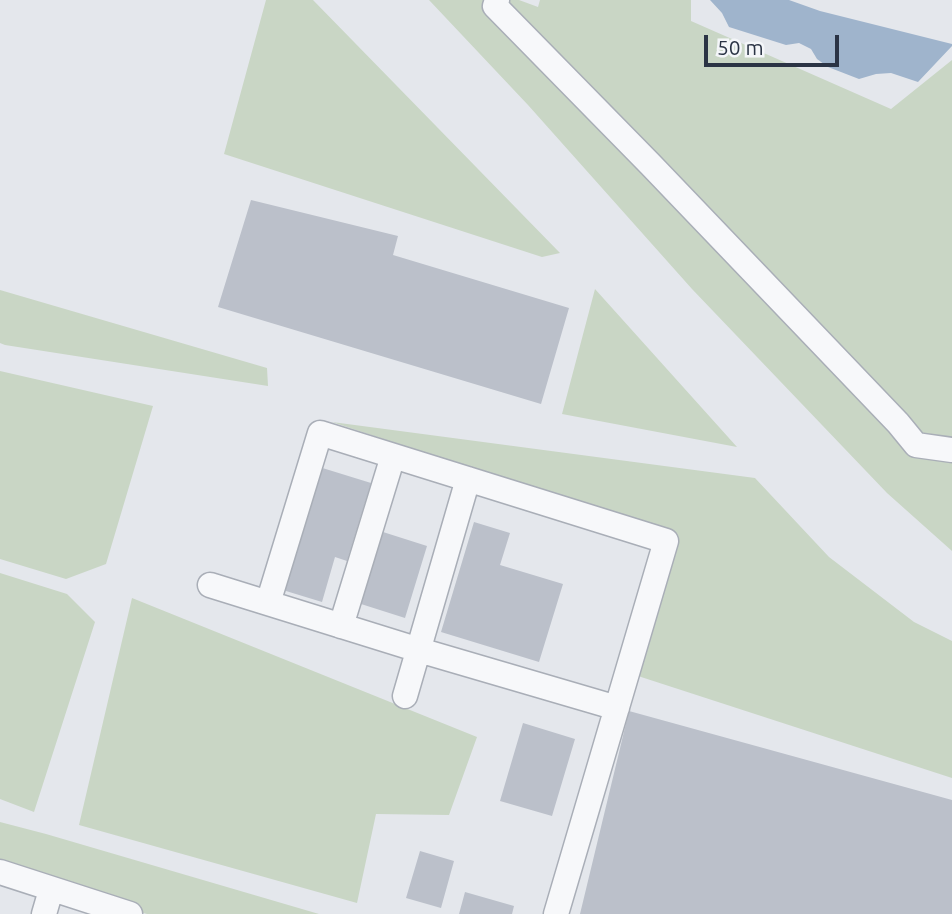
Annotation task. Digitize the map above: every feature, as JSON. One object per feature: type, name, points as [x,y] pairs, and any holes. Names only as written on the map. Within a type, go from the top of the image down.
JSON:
[{"type":"street","points":[[497,0],[495,6],[651,165],[916,445],[952,450]]},
{"type":"street","points":[[268,603],[320,433],[666,541],[556,914]]},
{"type":"street","points":[[341,626],[393,456]]},
{"type":"street","points":[[405,696],[468,479]]},
{"type":"street","points":[[210,585],[617,708]]},
{"type":"street","points":[[0,872],[130,914]]},
{"type":"street","points":[[44,914],[51,890]]},
{"type":"green space","points":[[266,0],[313,0],[560,253],[542,257],[224,154]]},
{"type":"green space","points":[[429,0],[519,0],[538,7],[540,0],[691,0],[691,21],[891,109],[952,60],[952,551],[887,493],[692,289],[528,105]]},
{"type":"green space","points":[[595,289],[737,447],[562,414]]},
{"type":"green space","points":[[0,290],[267,368],[268,386],[5,345],[0,343]]},
{"type":"green space","points":[[0,371],[153,406],[106,564],[66,579],[0,559]]},
{"type":"green space","points":[[332,422],[755,478],[829,557],[914,622],[952,641],[952,778],[638,676],[676,536]]},
{"type":"green space","points":[[0,573],[67,594],[95,622],[34,812],[0,799]]},
{"type":"green space","points":[[132,598],[477,737],[449,815],[376,814],[357,903],[79,825]]},
{"type":"green space","points":[[0,822],[319,914],[147,914],[10,876],[0,872]]},
{"type":"water","points":[[710,0],[789,0],[820,11],[952,46],[918,82],[891,73],[859,79],[828,67],[817,59],[811,49],[799,43],[786,45],[729,27],[722,13]]},
{"type":"building","points":[[251,200],[398,236],[393,255],[569,308],[541,404],[218,307]]},
{"type":"building","points":[[316,466],[371,483],[347,561],[335,557],[322,602],[286,591],[281,578]]},
{"type":"building","points":[[474,522],[510,533],[500,565],[563,584],[539,662],[441,632]]},
{"type":"building","points":[[383,532],[427,546],[405,618],[361,604]]},
{"type":"building","points":[[629,711],[952,800],[952,914],[580,914]]},
{"type":"building","points":[[523,723],[575,739],[552,816],[500,801]]},
{"type":"building","points":[[420,851],[454,861],[441,908],[406,898]]},
{"type":"building","points":[[465,892],[514,906],[512,914],[459,914]]}]
